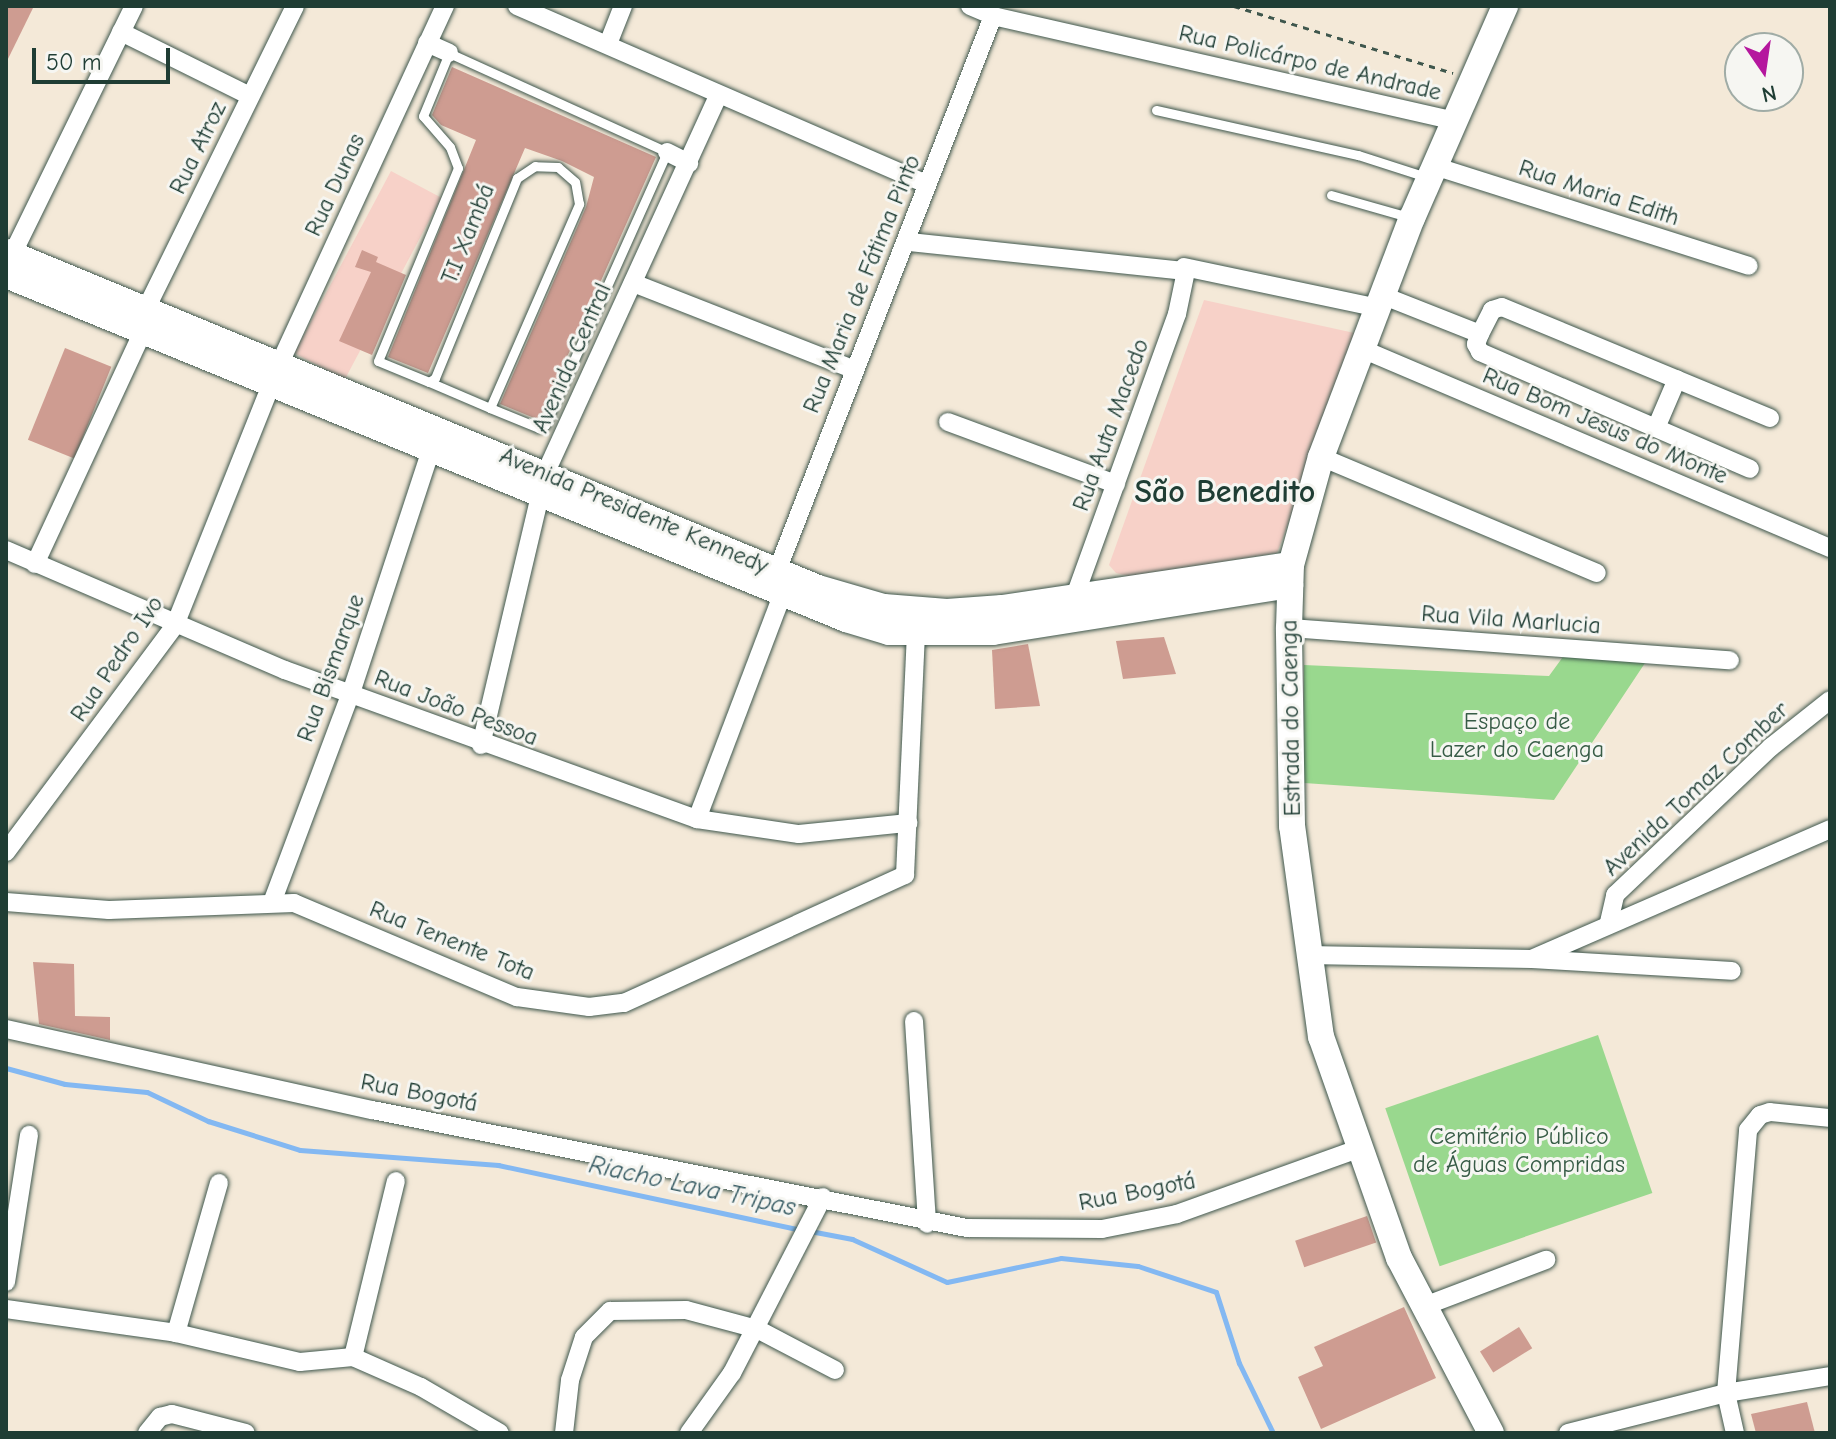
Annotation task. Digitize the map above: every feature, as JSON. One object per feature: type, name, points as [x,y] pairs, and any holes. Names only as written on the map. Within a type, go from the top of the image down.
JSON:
[{"type":"main road","name":"Estrada do Caenga","points":[[1491,1433],[1422,1307],[1358,1149],[1321,1037],[1307,955],[1292,826],[1289,628],[1290,575],[1321,457],[1412,218],[1505,6]]},
{"type":"main road","name":"Avenida Presidente Kennedy","points":[[8,261],[143,322],[780,582],[846,619],[916,635],[993,632],[1290,575]]},
{"type":"main road","name":"Avenida Presidente Kennedy","points":[[275,375],[431,449],[544,485]]},
{"type":"main road","name":"Avenida Presidente Kennedy","points":[[780,582],[884,607],[947,612],[1290,575]]},
{"type":"street","points":[[8,261],[134,6]]},
{"type":"street","name":"Rua Atroz","points":[[35,564],[143,322],[295,6]]},
{"type":"street","name":"Rua Dunas","points":[[275,375],[445,6]]},
{"type":"street","points":[[517,6],[608,44],[718,96],[927,184]]},
{"type":"street","points":[[608,44],[623,6]]},
{"type":"street","name":"Rua Policárpo de Andrade","points":[[970,6],[993,16],[1454,121]]},
{"type":"street","name":"Rua Maria de Fátima Pinto","points":[[697,819],[853,369],[909,242],[927,184],[993,16]]},
{"type":"street","points":[[121,32],[250,96]]},
{"type":"street","points":[[427,43],[449,53]]},
{"type":"street","name":"Avenida Central","points":[[481,745],[544,485],[718,96]]},
{"type":"street","points":[[667,152],[689,163]]},
{"type":"street","name":"Rua Maria Edith","points":[[1432,172],[1749,266]]},
{"type":"street","points":[[909,242],[1184,267],[1381,302],[1480,334]]},
{"type":"street","name":"Rua Auta Macedo","points":[[1074,598],[1177,314],[1185,286],[1184,267]]},
{"type":"street","points":[[633,283],[853,369]]},
{"type":"street","points":[[1750,469],[1480,352],[1476,344],[1492,310],[1502,307],[1770,418]]},
{"type":"street","name":"Rua Bom Jesus do Monte","points":[[1362,349],[1830,548]]},
{"type":"street","name":"Rua Pedro Ivo","points":[[6,852],[175,625],[275,375]]},
{"type":"street","points":[[1656,428],[1677,379]]},
{"type":"street","points":[[948,422],[1116,484]]},
{"type":"street","name":"Rua Bismarque","points":[[273,900],[351,693],[431,449]]},
{"type":"street","points":[[1321,457],[1597,573]]},
{"type":"street","name":"Rua João Pessoa","points":[[6,550],[175,625],[481,745],[697,819],[799,834],[908,823]]},
{"type":"street","name":"Rua Vila Marlucia","points":[[1289,628],[1730,660]]},
{"type":"street","points":[[908,823],[916,635]]},
{"type":"street","name":"Avenida Tomaz Comber","points":[[1609,922],[1615,895],[1771,747],[1830,700]]},
{"type":"street","name":"Rua Tenente Tota","points":[[6,902],[109,910],[273,900],[311,908],[494,989],[550,1004],[589,1007],[650,995],[797,921],[905,875],[908,823]]},
{"type":"street","points":[[1532,959],[1609,922],[1830,829]]},
{"type":"street","points":[[1307,955],[1532,959],[1732,971]]},
{"type":"street","points":[[914,1021],[927,1224]]},
{"type":"street","name":"Rua Bogotá","points":[[6,1029],[372,1110],[823,1197],[927,1224],[1028,1231],[1102,1229],[1177,1214],[1358,1149]]},
{"type":"street","points":[[1735,1433],[1726,1393],[1748,1130],[1760,1115],[1770,1112],[1830,1118]]},
{"type":"street","points":[[6,1282],[29,1135]]},
{"type":"street","points":[[353,1357],[396,1181]]},
{"type":"street","points":[[176,1333],[219,1183]]},
{"type":"street","points":[[689,1433],[757,1329],[815,1222],[823,1197]]},
{"type":"street","points":[[1422,1307],[1546,1260]]},
{"type":"street","points":[[6,1309],[176,1333],[300,1362],[353,1357],[421,1387],[500,1433]]},
{"type":"street","points":[[564,1433],[570,1380],[584,1337],[595,1320],[610,1311],[686,1310],[757,1329],[835,1370]]},
{"type":"street","points":[[1568,1433],[1726,1393],[1830,1376]]},
{"type":"street","points":[[147,1433],[160,1417],[172,1414],[246,1433]]},
{"type":"lane","points":[[429,382],[539,428],[545,425],[667,152],[449,53]]},
{"type":"lane","name":"T.I Xambá","points":[[449,53],[423,116],[450,147],[458,168],[378,354],[378,361],[429,382],[517,178],[535,166],[558,167],[575,182],[579,204],[490,408]]},
{"type":"lane","points":[[1156,110],[1432,172]]},
{"type":"lane","points":[[1331,195],[1412,218]]},
{"type":"path","points":[[1234,6],[1396,52],[1471,79]]},
{"type":"shaded area","points":[[391,171],[441,198],[345,380],[294,353]]},
{"type":"shaded area","points":[[1204,300],[1359,334],[1277,553],[1132,577],[1116,573],[1109,565]]},
{"type":"green space","name":"Espaço de Lazer do Caenga","points":[[1565,654],[1647,660],[1554,800],[1304,783],[1304,665],[1549,676]]},
{"type":"green space","name":"Cemitério Público de Águas Compridas","points":[[1598,1035],[1652,1193],[1440,1266],[1385,1108]]},
{"type":"building","points":[[6,6],[34,6],[6,63]]},
{"type":"building","points":[[452,67],[656,157],[539,420],[500,404],[586,207],[594,177],[562,161],[525,148],[428,373],[388,357],[476,140],[441,125],[432,115]]},
{"type":"building","points":[[362,250],[378,257],[376,262],[406,275],[372,355],[339,341],[371,272],[355,267]]},
{"type":"building","points":[[65,348],[111,367],[74,459],[28,440]]},
{"type":"building","points":[[1164,637],[1176,674],[1123,679],[1116,641]]},
{"type":"building","points":[[1028,644],[1040,706],[995,709],[992,650]]},
{"type":"building","points":[[33,962],[74,964],[75,1016],[110,1017],[110,1040],[39,1024]]},
{"type":"building","points":[[1367,1216],[1376,1242],[1304,1267],[1295,1241]]},
{"type":"building","points":[[1404,1307],[1436,1378],[1321,1429],[1298,1377],[1323,1366],[1314,1347]]},
{"type":"building","points":[[1519,1327],[1532,1348],[1493,1373],[1480,1351]]},
{"type":"building","points":[[1807,1402],[1815,1433],[1756,1433],[1751,1414]]},
{"type":"waterway","name":"Riacho Lava Tripas","points":[[6,1068],[65,1084],[147,1092],[208,1121],[300,1150],[498,1165],[800,1230]]},
{"type":"waterway","name":"Riacho Lava Tripas","points":[[810,1231],[852,1239],[947,1282],[1061,1258],[1138,1266],[1216,1292],[1239,1363],[1273,1433]]},
{"type":"district","name":"São Benedito","points":[[1225,492]]}]
